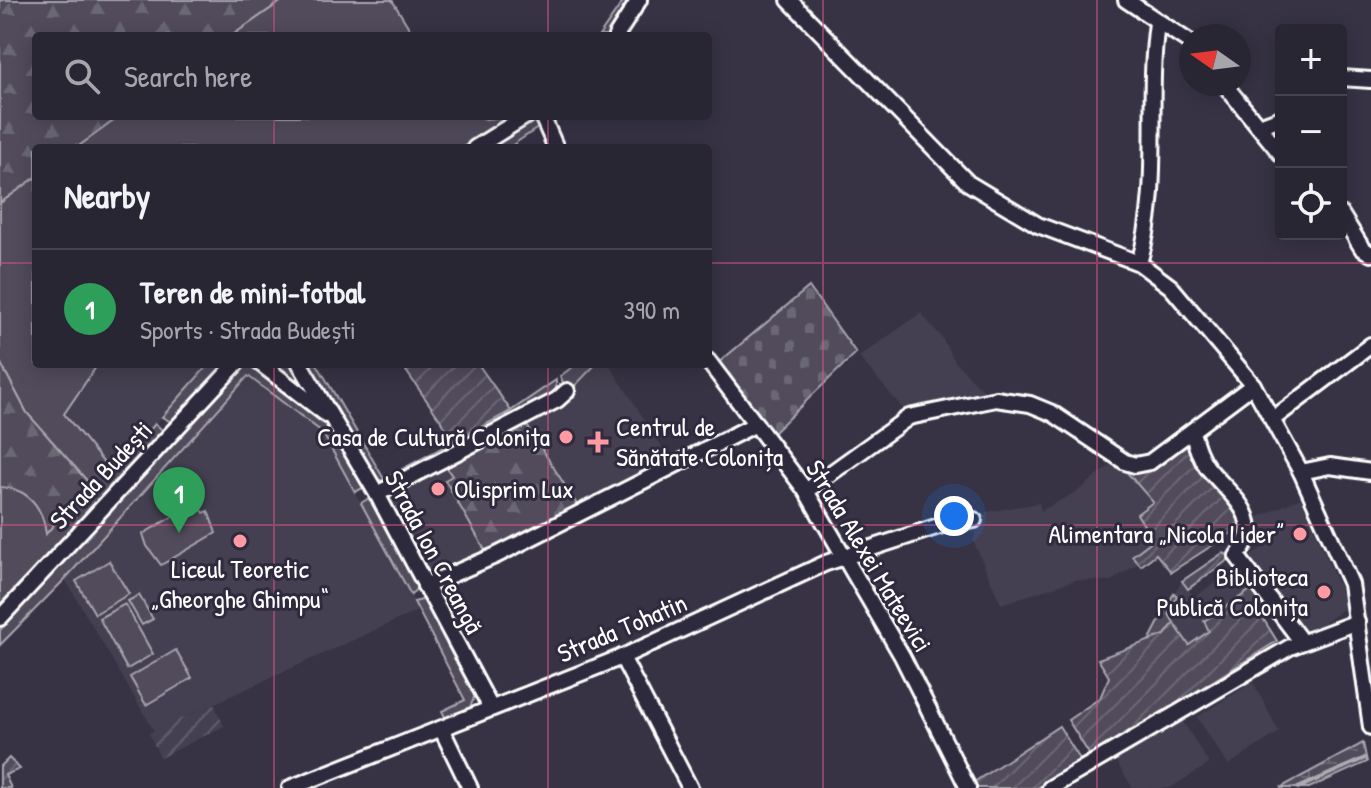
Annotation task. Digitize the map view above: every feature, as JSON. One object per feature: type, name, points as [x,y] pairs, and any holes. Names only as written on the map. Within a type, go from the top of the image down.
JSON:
[{"type":"street","points":[[619,32],[639,0]]},
{"type":"street","points":[[789,0],[968,183],[1038,225],[1139,263],[1171,287],[1253,385],[1301,472],[1351,584],[1371,727]]},
{"type":"street","points":[[1126,0],[1157,23],[1179,33]]},
{"type":"street","points":[[1139,263],[1150,226],[1151,112],[1157,23]]},
{"type":"street","points":[[1347,78],[1371,80]]},
{"type":"street","points":[[1234,96],[1275,146]]},
{"type":"street","points":[[481,144],[520,120]]},
{"type":"street","points":[[544,120],[554,144]]},
{"type":"street","points":[[1259,126],[1275,120]]},
{"type":"street","points":[[1347,224],[1362,248],[1371,254]]},
{"type":"street","points":[[1273,419],[1371,345]]},
{"type":"street","name":"Strada Alexei Mateevici","points":[[712,366],[806,491],[846,556],[968,788]]},
{"type":"street","name":"Strada Budești","points":[[0,618],[232,368]]},
{"type":"street","name":"Strada Ion Creangă","points":[[266,368],[334,420]]},
{"type":"street","name":"Strada Ion Creangă","points":[[302,368],[377,494],[491,708]]},
{"type":"street","points":[[806,491],[909,417],[996,399],[1030,404],[1052,413],[1125,462],[1135,465],[1150,462],[1253,385]]},
{"type":"street","points":[[377,494],[557,400],[567,391]]},
{"type":"street","points":[[425,586],[497,555],[756,424]]},
{"type":"street","points":[[1192,432],[1200,455],[1245,511],[1250,531],[1247,542],[1237,556],[1301,641]]},
{"type":"street","points":[[1301,472],[1330,466],[1371,472]]},
{"type":"street","name":"Strada Tohatin","points":[[290,788],[308,785],[622,657],[846,556],[942,525],[974,520]]},
{"type":"street","points":[[1050,788],[1301,641],[1357,622]]},
{"type":"street","points":[[622,657],[690,788]]},
{"type":"street","points":[[442,730],[470,788]]},
{"type":"shaded area","points":[[921,313],[942,338],[956,363],[988,395],[905,411],[859,357]]},
{"type":"shaded area","points":[[95,368],[205,368],[112,473],[64,413]]},
{"type":"shaded area","name":"Centrul de Sănătate Colonița","points":[[592,368],[612,368],[669,458],[578,506],[528,427],[520,425],[568,393]]},
{"type":"shaded area","name":"Liceul Teoretic „Gheorghe Ghimpu“","points":[[248,376],[322,432],[419,610],[154,731],[65,579]]},
{"type":"shaded area","points":[[1116,461],[1154,502],[1154,540],[1133,556],[1139,563],[1111,581],[1075,580],[1001,604],[973,540],[986,512],[1039,503],[1041,511],[1078,491]]},
{"type":"shaded area","points":[[445,465],[452,476],[445,480],[486,552],[429,580],[389,504],[399,488]]},
{"type":"shaded area","points":[[1301,498],[1347,606],[1306,636],[1249,558],[1264,546],[1254,519]]},
{"type":"shaded area","points":[[1241,566],[1268,605],[1192,656],[1172,625],[1169,614],[1177,596],[1174,593],[1182,581],[1194,597]]},
{"type":"shaded area","points":[[1253,682],[1279,732],[1228,765],[1197,717]]},
{"type":"shaded area","points":[[214,704],[224,726],[160,758],[149,733]]},
{"type":"shaded area","points":[[1180,717],[1209,764],[1170,788],[1133,788],[1113,757]]},
{"type":"green space","points":[[0,0],[283,0],[237,32],[32,32],[32,120],[114,120],[82,144],[32,144],[32,180],[0,203]]},
{"type":"green space","points":[[283,0],[392,0],[412,32],[237,32]]},
{"type":"green space","points":[[624,0],[631,0],[611,32],[602,32]]},
{"type":"green space","points":[[114,120],[506,120],[468,144],[82,144]]},
{"type":"green space","points":[[536,120],[539,127],[514,144],[495,144]]},
{"type":"green space","points":[[32,180],[32,368],[95,368],[64,414],[112,473],[155,424],[165,432],[0,604],[0,487],[18,491],[32,500],[41,514],[46,532],[89,483],[27,413],[0,362],[0,203]]},
{"type":"green space","points":[[809,287],[856,353],[771,435],[717,364]]},
{"type":"green space","points":[[0,362],[27,413],[89,483],[46,534],[41,515],[32,501],[19,491],[0,487]]},
{"type":"green space","points":[[205,368],[221,368],[173,423],[162,417]]},
{"type":"green space","points":[[242,368],[256,368],[330,426],[365,487],[355,492],[322,432],[248,376],[65,579],[0,645],[0,630]]},
{"type":"green space","points":[[275,368],[296,368],[304,385],[301,387]]},
{"type":"green space","points":[[310,368],[319,368],[384,479],[458,439],[460,446],[392,482],[375,479]]},
{"type":"green space","points":[[404,368],[481,368],[511,411],[455,441]]},
{"type":"green space","points":[[571,368],[592,368],[568,393],[560,376]]},
{"type":"green space","points":[[556,380],[556,397],[509,419],[505,415]]},
{"type":"green space","points":[[520,425],[528,427],[578,506],[486,552],[445,480],[452,476],[445,465]]},
{"type":"green space","points":[[1187,444],[1199,468],[1228,496],[1244,525],[1171,572],[1156,554],[1141,566],[1132,556],[1153,540],[1137,514],[1153,502],[1124,469],[1155,467]]},
{"type":"green space","points":[[371,497],[417,580],[417,588],[411,595],[361,503]]},
{"type":"green space","points":[[197,502],[204,513],[208,511],[216,533],[161,565],[147,546],[143,534]]},
{"type":"green space","points":[[1223,553],[1228,555],[1228,560],[1188,589],[1182,581]]},
{"type":"green space","points":[[109,561],[129,594],[95,614],[76,581]]},
{"type":"green space","points":[[1255,587],[1268,605],[1259,612],[1277,641],[1091,757],[1068,720],[1100,698],[1109,677],[1098,659],[1165,635],[1174,623],[1189,645],[1209,631],[1204,621]]},
{"type":"green space","points":[[1174,593],[1177,596],[1169,614],[1174,623],[1165,635],[1149,641]]},
{"type":"green space","points":[[139,595],[153,619],[142,625],[128,601]]},
{"type":"green space","points":[[426,599],[475,690],[470,706],[447,721],[442,711],[465,700],[414,602]]},
{"type":"green space","points":[[125,604],[153,654],[127,669],[99,618]]},
{"type":"green space","points":[[176,650],[192,678],[146,705],[130,677]]},
{"type":"green space","points":[[1059,726],[1081,761],[1037,788],[977,788],[974,782]]},
{"type":"green space","points":[[1363,743],[1367,762],[1309,788],[1280,788]]},
{"type":"green space","points":[[9,758],[20,769],[5,775],[11,788],[0,788],[0,767]]},
{"type":"waterway","points":[[1298,788],[1365,758]]},
{"type":"place","name":"Casa de Cultură Colonița","points":[[566,437]]},
{"type":"place","name":"Centrul de Sănătate Colonița","points":[[598,442]]},
{"type":"place","name":"Olisprim Lux","points":[[438,489]]},
{"type":"place","name":"Teren de mini-fotbal","points":[[179,533]]},
{"type":"place","name":"Alimentara „Nicola Lider”","points":[[1300,534]]},
{"type":"place","name":"Liceul Teoretic „Gheorghe Ghimpu“","points":[[240,541]]},
{"type":"place","name":"Biblioteca Publică Colonița","points":[[1324,592]]}]
